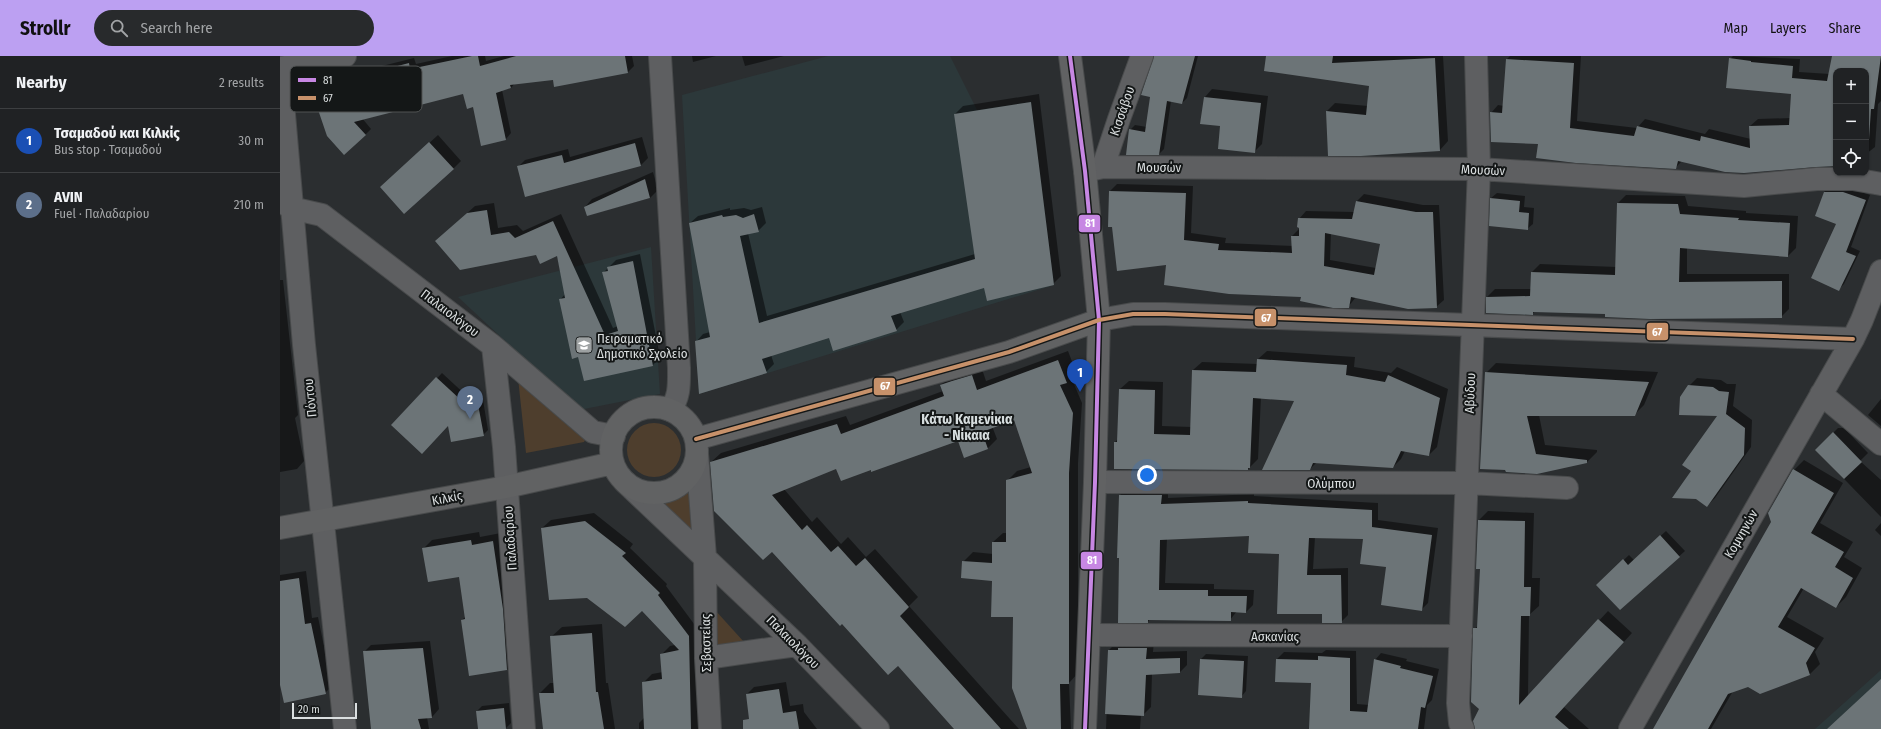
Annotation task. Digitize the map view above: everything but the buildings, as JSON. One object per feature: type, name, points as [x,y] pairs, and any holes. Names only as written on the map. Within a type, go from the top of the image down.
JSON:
[{"type":"main road","points":[[1070,56],[1094,169],[1099,320],[1096,482],[1085,729]]},
{"type":"main road","points":[[696,446],[1009,352],[1099,320]]},
{"type":"main road","points":[[658,407],[670,410],[685,420],[693,432],[696,446],[693,468],[685,481],[672,490],[655,494],[647,493],[625,482],[619,476],[613,463],[611,452],[614,436],[622,422],[635,412],[658,407]]},
{"type":"main road","name":"Κιλκίς","points":[[280,528],[506,487],[613,463]]},
{"type":"street","points":[[291,66],[345,56]]},
{"type":"street","points":[[660,56],[680,391],[676,403],[670,410]]},
{"type":"street","name":"Κισσάβου","points":[[1094,169],[1119,119],[1142,56]]},
{"type":"street","name":"Αβύδου","points":[[1463,729],[1460,723],[1458,703],[1472,325],[1480,169],[1476,56]]},
{"type":"street","points":[[280,68],[290,66]]},
{"type":"street","name":"Πόντου","points":[[280,68],[286,204],[345,729]]},
{"type":"street","name":"Μουσών","points":[[1094,169],[1480,169],[1744,186],[1817,179],[1853,179],[1881,184]]},
{"type":"street","name":"Παλαιολόγου","points":[[286,204],[322,215],[493,346],[593,432],[614,436]]},
{"type":"street","name":"Κομνηνών","points":[[1630,729],[1852,339],[1865,313],[1881,271]]},
{"type":"street","points":[[1099,320],[1118,316],[1147,314],[1852,339]]},
{"type":"street","name":"Παλαδαρίου","points":[[493,346],[506,487],[524,729]]},
{"type":"street","points":[[1821,394],[1881,444]]},
{"type":"street","name":"Σεβαστείας","points":[[696,446],[705,557],[706,658],[710,729]]},
{"type":"street","name":"Παλαιολόγου","points":[[625,482],[797,644],[878,729]]},
{"type":"street","name":"Ολύμπου","points":[[1096,482],[1467,483],[1567,488]]},
{"type":"street","name":"Ασκανίας","points":[[1090,635],[1461,636]]},
{"type":"street","points":[[706,658],[797,644]]},
{"type":"shaded area","points":[[828,56],[950,56],[977,110],[1031,102],[1054,285],[699,394],[682,95]]},
{"type":"shaded area","name":"Πειραματικό Δημοτικό Σχολείο","points":[[651,247],[660,394],[579,410],[458,297]]},
{"type":"shaded area","points":[[518,378],[585,440],[584,442],[526,453]]},
{"type":"shaded area","points":[[649,423],[659,423],[669,427],[677,435],[681,445],[681,455],[677,465],[669,473],[659,477],[649,477],[639,473],[631,465],[627,455],[627,445],[631,435],[639,427]]},
{"type":"shaded area","points":[[690,490],[693,532],[664,504]]},
{"type":"shaded area","points":[[715,610],[744,642],[714,648]]},
{"type":"shaded area","points":[[1881,670],[1881,729],[1815,729]]},
{"type":"transit line","name":"81","points":[[1070,56],[1085,171],[1099,320],[1095,482],[1085,729]]},
{"type":"transit line","name":"67","points":[[696,439],[1009,352],[1099,320],[1133,314],[1853,339]]},
{"type":"place","name":"Πειραματικό Δημοτικό Σχολείο","points":[[584,345]]},
{"type":"place","name":"Τσαμαδού και Κιλκίς","points":[[1080,392]]},
{"type":"place","name":"AVIN","points":[[470,419]]},
{"type":"district","name":"Κάτω Καμενίκια - Νίκαια","points":[[967,428]]}]
